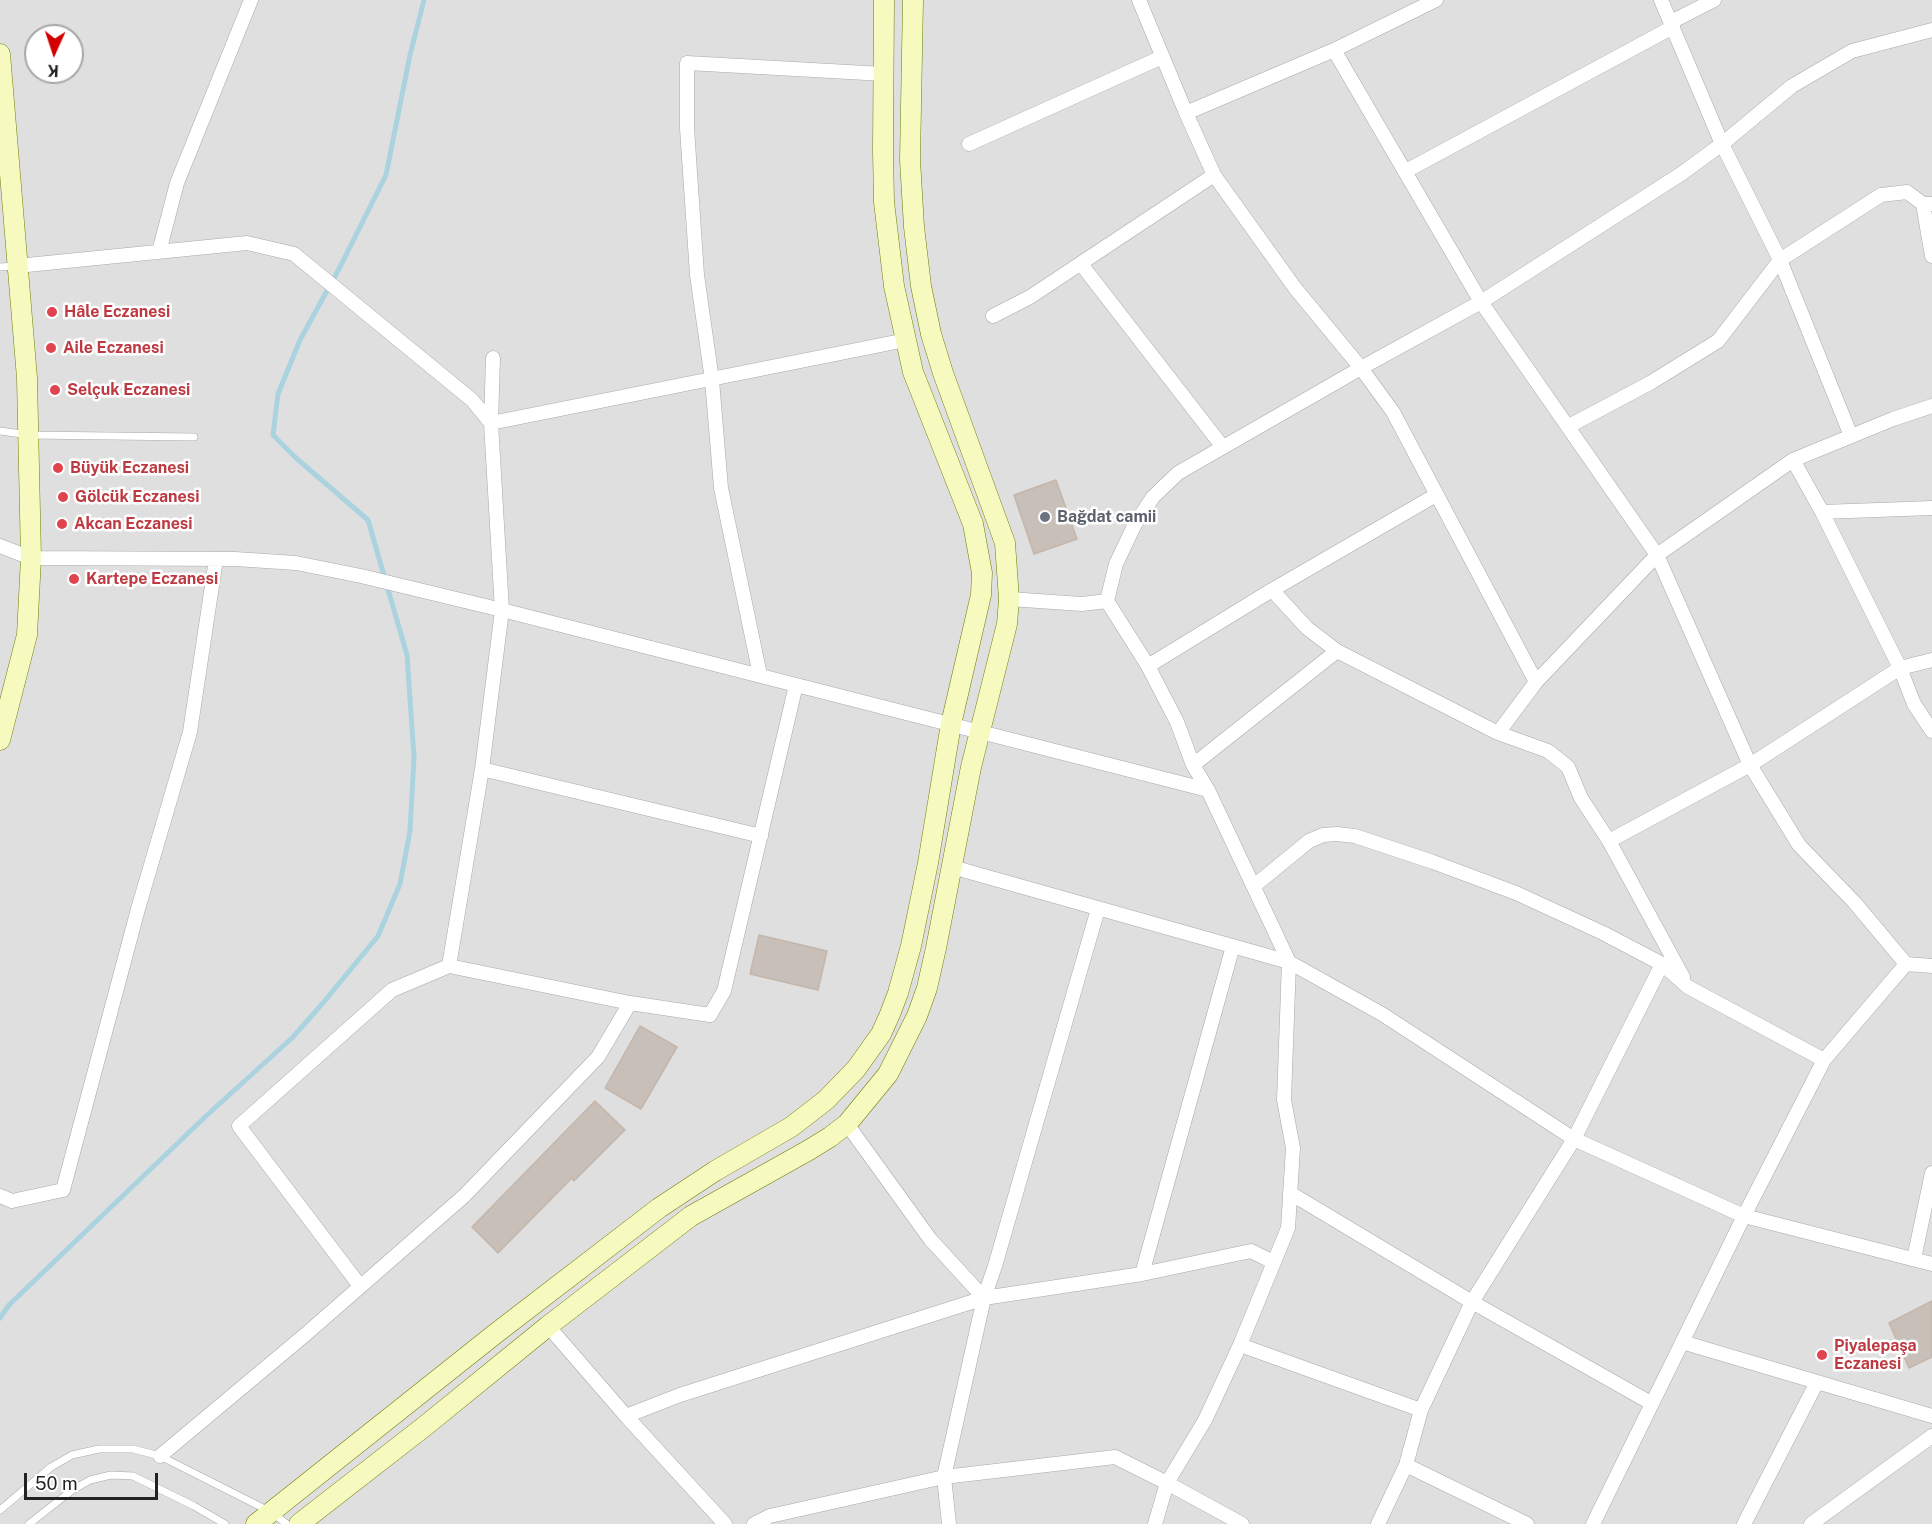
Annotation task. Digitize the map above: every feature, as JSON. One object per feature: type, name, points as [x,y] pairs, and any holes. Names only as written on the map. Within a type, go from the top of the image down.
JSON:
[{"type":"main road","points":[[263,1518],[650,1214],[715,1171],[790,1127],[826,1100],[856,1069],[881,1034],[898,993],[928,863],[951,724],[976,624],[982,573],[973,524],[913,372],[894,286],[884,202],[884,0]]},
{"type":"main road","points":[[299,1524],[548,1326],[691,1216],[809,1150],[846,1124],[888,1074],[917,1016],[927,988],[971,767],[1007,624],[1009,599],[1005,543],[943,373],[931,334],[921,286],[914,227],[910,160],[913,0]]},
{"type":"main road","points":[[0,54],[8,267],[27,378],[31,558],[27,635],[0,740]]},
{"type":"street","points":[[159,252],[177,183],[251,0]]},
{"type":"street","points":[[1139,0],[1214,175],[1295,288],[1361,368],[1393,412],[1536,682]]},
{"type":"street","points":[[1186,113],[1334,50],[1436,0]]},
{"type":"street","points":[[1661,0],[1722,144],[1780,260],[1851,436]]},
{"type":"street","points":[[1406,171],[1714,0]]},
{"type":"street","points":[[1155,1524],[1167,1483],[1206,1420],[1240,1345],[1288,1228],[1293,1148],[1284,1100],[1289,962],[1208,790],[1193,765],[1177,722],[1148,666],[1107,601],[1116,564],[1135,524],[1153,497],[1178,473],[1222,446],[1481,302],[1681,174],[1722,144],[1792,86],[1852,51],[1932,30]]},
{"type":"street","points":[[1334,50],[1481,302],[1657,555],[1750,765],[1799,845],[1855,903],[1906,964],[1932,966]]},
{"type":"street","points":[[969,144],[1162,57]]},
{"type":"street","points":[[760,675],[721,488],[712,380],[696,265],[687,128],[687,63],[884,74]]},
{"type":"street","points":[[993,316],[1030,297],[1214,175]]},
{"type":"street","points":[[1569,426],[1650,383],[1718,341],[1780,260],[1881,195],[1907,192],[1927,204],[1932,256]]},
{"type":"street","points":[[8,267],[248,243],[294,254],[472,400],[491,423]]},
{"type":"street","points":[[1081,264],[1222,446]]},
{"type":"street","points":[[491,423],[906,340]]},
{"type":"street","points":[[449,966],[482,769],[502,610],[491,423],[493,358]]},
{"type":"street","points":[[1498,733],[1536,682],[1657,555],[1793,460],[1932,406]]},
{"type":"street","points":[[1793,460],[1822,512],[1900,668],[1914,704],[1932,731]]},
{"type":"street","points":[[1148,666],[1272,590],[1436,495]]},
{"type":"street","points":[[1822,512],[1932,508]]},
{"type":"street","points":[[0,546],[31,558],[216,559],[296,563],[361,576],[1208,790]]},
{"type":"street","points":[[0,1196],[12,1201],[63,1190],[138,909],[190,732],[216,559]]},
{"type":"street","points":[[1272,590],[1307,628],[1337,651],[1498,733],[1548,751],[1568,767],[1581,798],[1609,841],[1688,987]]},
{"type":"street","points":[[1009,599],[1082,604],[1107,601]]},
{"type":"street","points":[[1193,765],[1337,651]]},
{"type":"street","points":[[1609,841],[1750,765],[1900,668],[1932,660]]},
{"type":"street","points":[[360,1286],[239,1126],[392,990],[449,966],[630,1003],[710,1015],[724,991],[796,685]]},
{"type":"street","points":[[482,769],[761,836]]},
{"type":"street","points":[[1254,886],[1309,841],[1323,835],[1355,836],[1516,893],[1603,933],[1662,964],[1688,987],[1824,1060]]},
{"type":"street","points":[[952,867],[1289,962],[1382,1014],[1574,1139],[1744,1216],[1932,1264]]},
{"type":"street","points":[[949,1524],[944,1477],[984,1298],[1098,909]]},
{"type":"street","points":[[1142,1274],[1233,946]]},
{"type":"street","points":[[1378,1524],[1406,1465],[1421,1410],[1472,1302],[1574,1139],[1662,964]]},
{"type":"street","points":[[1593,1524],[1744,1216],[1824,1060],[1906,964]]},
{"type":"street","points":[[160,1456],[464,1196],[598,1057],[630,1003]]},
{"type":"street","points":[[846,1124],[930,1239],[984,1298]]},
{"type":"street","points":[[1914,1259],[1932,1173]]},
{"type":"street","points":[[1290,1193],[1472,1302],[1651,1403]]},
{"type":"street","points":[[626,1416],[680,1395],[984,1298],[1142,1274],[1251,1251],[1273,1262]]},
{"type":"street","points":[[548,1326],[626,1416],[725,1524]]},
{"type":"street","points":[[1682,1342],[1932,1416]]},
{"type":"street","points":[[1240,1345],[1421,1410]]},
{"type":"street","points":[[1744,1524],[1817,1382]]},
{"type":"street","points":[[1811,1524],[1932,1436]]},
{"type":"street","points":[[754,1524],[770,1516],[944,1477],[1115,1457],[1242,1524]]},
{"type":"street","points":[[1406,1465],[1527,1524]]},
{"type":"lane","points":[[0,431],[29,435],[194,437]]},
{"type":"lane","points":[[0,1510],[51,1467],[72,1455],[99,1449],[133,1449],[160,1456],[263,1518],[287,1524]]},
{"type":"lane","points":[[29,1524],[71,1491],[90,1480],[111,1475],[133,1476],[225,1524]]},
{"type":"shaded area","points":[[0,0],[1932,0],[1932,1524],[0,1524]]},
{"type":"building","name":"Bağdat camii","points":[[1056,480],[1077,539],[1034,554],[1014,495]]},
{"type":"building","points":[[759,935],[827,951],[818,990],[750,974]]},
{"type":"building","points":[[640,1026],[677,1047],[641,1109],[605,1088]]},
{"type":"building","points":[[595,1101],[625,1130],[574,1181],[572,1178],[498,1253],[472,1227]]},
{"type":"building","points":[[1932,1301],[1932,1357],[1909,1368],[1889,1323]]},
{"type":"waterway","points":[[0,1318],[9,1305],[206,1116],[292,1038],[378,936],[400,884],[410,831],[414,757],[407,655],[368,520],[296,458],[273,435],[278,394],[300,340],[386,175],[410,55],[424,0]]},
{"type":"place","name":"Hâle Eczanesi","points":[[52,312]]},
{"type":"place","name":"Aile Eczanesi","points":[[51,348]]},
{"type":"place","name":"Selçuk Eczanesi","points":[[55,390]]},
{"type":"place","name":"Büyük Eczanesi","points":[[58,468]]},
{"type":"place","name":"Gölcük Eczanesi","points":[[63,497]]},
{"type":"place","name":"Bağdat camii","points":[[1045,517]]},
{"type":"place","name":"Akcan Eczanesi","points":[[62,524]]},
{"type":"place","name":"Kartepe Eczanesi","points":[[74,579]]},
{"type":"place","name":"Piyalepaşa Eczanesi","points":[[1822,1355]]}]
